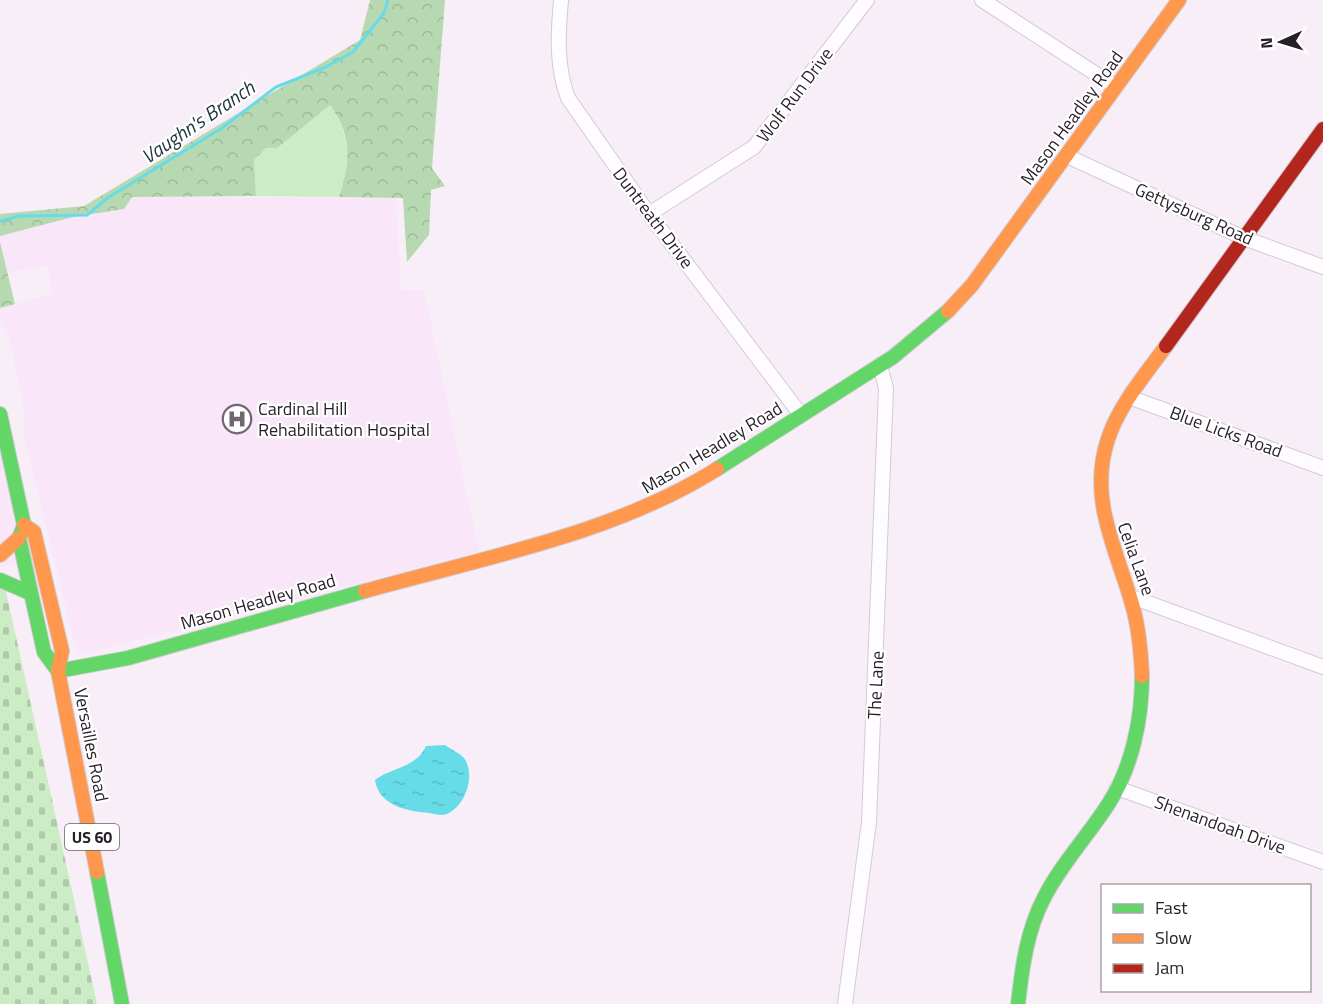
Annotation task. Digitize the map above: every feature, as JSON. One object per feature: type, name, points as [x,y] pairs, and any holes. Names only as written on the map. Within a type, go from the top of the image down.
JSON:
[{"type":"main road","name":"Mason Headley Road","points":[[58,671],[128,658],[628,516],[691,486],[880,365],[931,329],[956,306],[1179,0]]},
{"type":"main road","name":"Celia Lane","points":[[1018,1004],[1026,946],[1043,900],[1067,858],[1117,788],[1137,728],[1142,677],[1140,641],[1132,597],[1111,549],[1100,497],[1102,453],[1113,420],[1323,129]]},
{"type":"main road","name":"Versailles Road","points":[[0,414],[30,593],[44,652],[58,671]]},
{"type":"main road","name":"Versailles Road","points":[[21,531],[33,532],[62,651],[58,671],[122,1004]]},
{"type":"main road","points":[[0,555],[21,531]]},
{"type":"main road","points":[[0,580],[5,579],[30,593]]},
{"type":"street","name":"Duntreath Drive","points":[[561,0],[559,60],[561,78],[568,98],[648,214],[801,415]]},
{"type":"street","name":"Wolf Run Drive","points":[[648,214],[754,147],[867,0]]},
{"type":"street","points":[[982,0],[1116,87]]},
{"type":"street","name":"Gettysburg Road","points":[[1067,156],[1244,238],[1323,267]]},
{"type":"street","name":"The Lane","points":[[845,1004],[869,822],[876,704],[886,388],[880,365]]},
{"type":"street","name":"Blue Licks Road","points":[[1128,397],[1323,468]]},
{"type":"street","points":[[1132,597],[1323,667]]},
{"type":"street","name":"Shenandoah Drive","points":[[1117,788],[1323,862]]},
{"type":"shaded area","name":"Cardinal Hill Rehabilitation Hospital","points":[[131,197],[396,198],[401,290],[424,290],[479,552],[87,653],[79,652],[75,645],[24,437],[23,400],[9,338],[0,321],[0,308],[52,294],[48,265],[6,273],[0,246],[0,229]]},
{"type":"shaded area","points":[[0,414],[33,560],[0,567]]},
{"type":"green space","points":[[370,0],[445,0],[432,168],[445,186],[431,190],[429,235],[407,262],[403,198],[339,197],[347,160],[346,139],[343,128],[330,105],[277,148],[266,148],[254,160],[256,196],[132,197],[124,209],[73,217],[0,236],[0,214],[84,206],[360,40]]},
{"type":"green space","points":[[330,105],[342,129],[347,150],[339,197],[256,196],[254,160],[266,148]]},
{"type":"green space","points":[[0,242],[15,304],[0,308]]},
{"type":"green space","points":[[5,587],[97,1004],[0,1004],[0,588]]},
{"type":"water","points":[[445,745],[464,758],[469,772],[464,797],[454,810],[443,815],[412,811],[395,806],[382,796],[375,780],[416,759],[426,746]]},
{"type":"waterway","name":"Vaughn's Branch","points":[[0,221],[19,216],[87,215],[109,197],[222,128],[276,87],[326,67],[353,52],[384,13],[388,0]]},
{"type":"traffic: fast","points":[[717,469],[893,357],[948,311]]},
{"type":"traffic: fast","points":[[0,414],[24,525],[19,538],[44,652],[58,671]]},
{"type":"traffic: fast","points":[[0,580],[30,593]]},
{"type":"traffic: fast","points":[[58,671],[128,658],[365,591]]},
{"type":"traffic: fast","points":[[1018,1004],[1026,950],[1038,910],[1058,873],[1101,815],[1124,774],[1138,726],[1142,676]]},
{"type":"traffic: fast","points":[[97,872],[122,1004]]},
{"type":"traffic: slow","points":[[948,311],[972,285],[1179,0]]},
{"type":"traffic: slow","points":[[1142,676],[1136,622],[1106,523],[1101,482],[1103,461],[1113,426],[1133,391],[1166,346]]},
{"type":"traffic: slow","points":[[365,591],[501,555],[591,527],[677,492],[717,469]]},
{"type":"traffic: slow","points":[[24,525],[34,532],[62,651],[58,671],[97,872]]},
{"type":"traffic: slow","points":[[0,555],[19,538]]},
{"type":"traffic: jam","points":[[1166,346],[1323,129]]},
{"type":"place","name":"Cardinal Hill Rehabilitation Hospital","points":[[237,419]]}]
